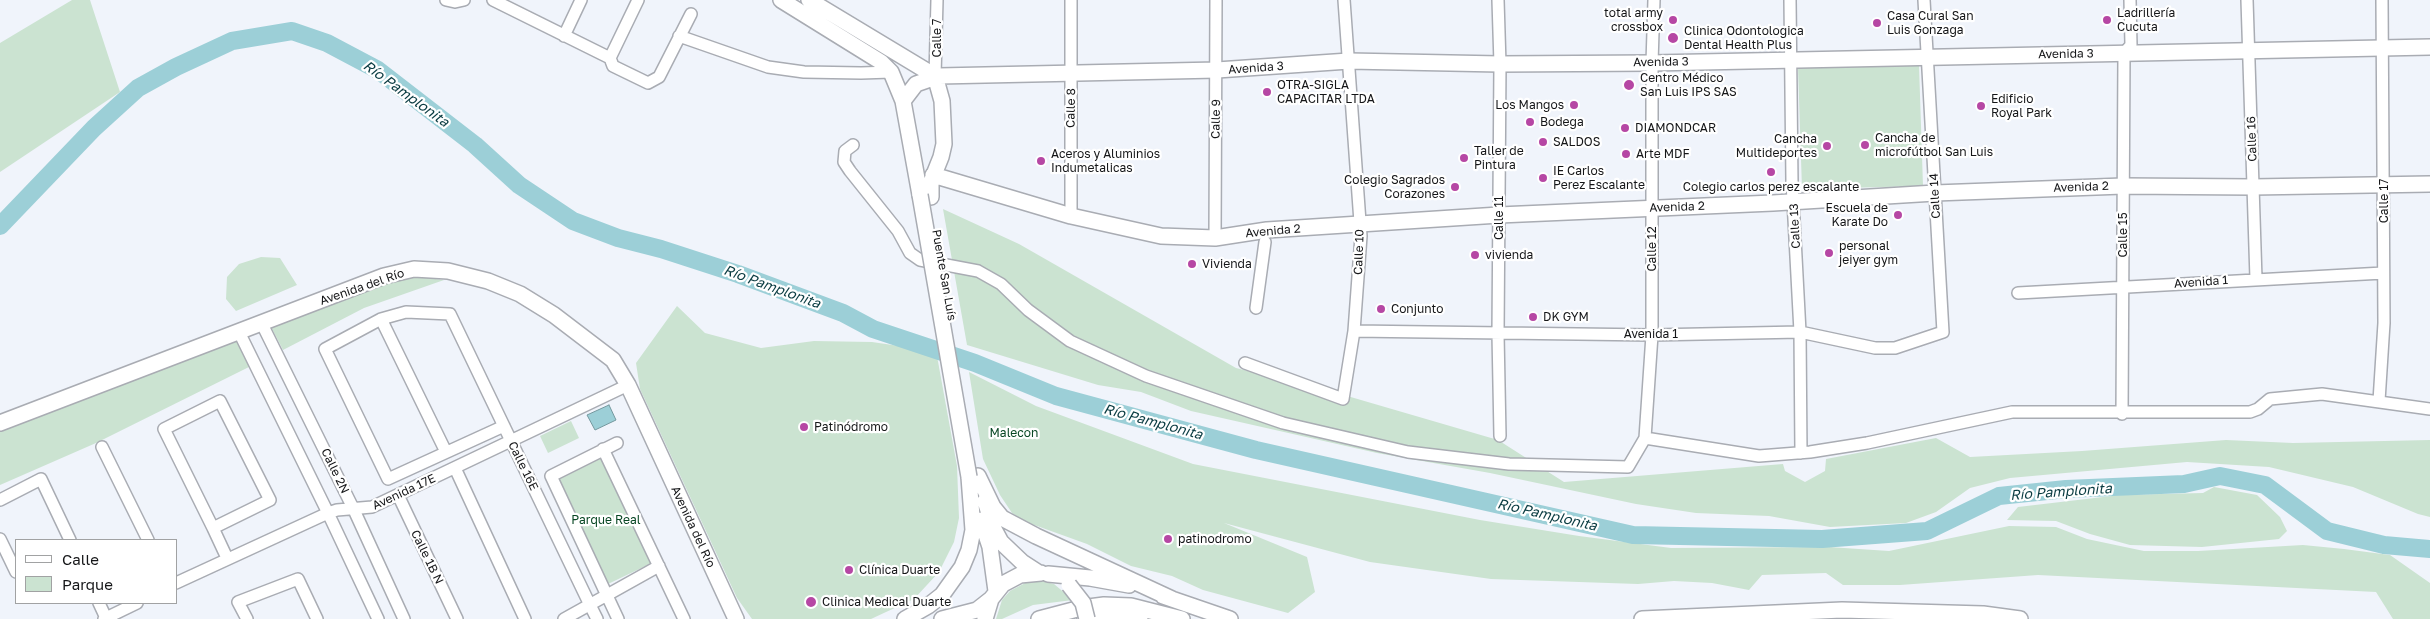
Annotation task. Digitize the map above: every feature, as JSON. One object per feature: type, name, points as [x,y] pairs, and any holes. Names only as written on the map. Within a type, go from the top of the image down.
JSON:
[{"type":"main road","points":[[781,0],[881,62],[891,72]]},
{"type":"main road","points":[[809,0],[935,76]]},
{"type":"main road","name":"Avenida 3","points":[[903,101],[916,84],[935,76],[1217,70],[1350,61],[1500,64],[1652,63],[2430,47]]},
{"type":"main road","name":"Puente San Luís","points":[[891,72],[903,101],[926,196],[974,476]]},
{"type":"main road","name":"Puente San Luís","points":[[926,196],[944,144],[942,101],[935,76]]},
{"type":"main road","name":"Avenida 2","points":[[933,175],[1071,216],[1161,236],[1215,238],[1267,230],[1360,226],[1499,215],[1794,202],[1935,193],[2123,186],[2253,187],[2430,184]]},
{"type":"main road","name":"Avenida del Río","points":[[0,423],[384,276],[414,269],[448,271],[488,281],[512,291],[554,315],[613,360],[628,385],[736,619]]},
{"type":"main road","points":[[974,476],[991,522],[1001,542],[1022,562],[1069,585],[1083,604],[1086,619],[1105,617],[1140,619]]},
{"type":"main road","points":[[974,476],[1002,518],[1036,536],[1172,599]]},
{"type":"main road","points":[[974,476],[990,546],[990,604]]},
{"type":"main road","points":[[905,619],[928,606],[942,595],[962,567],[969,550],[973,530],[974,476]]},
{"type":"main road","points":[[942,619],[977,610],[990,604],[1011,579],[1020,575],[1044,574],[1111,581],[1230,619]]},
{"type":"main road","points":[[1039,619],[1081,608],[1104,605],[1131,606],[1182,619]]},
{"type":"main road","points":[[1842,610],[1855,619]]},
{"type":"main road","points":[[1642,619],[1842,610],[1983,614],[2020,619]]},
{"type":"street","points":[[446,0],[463,0]]},
{"type":"street","points":[[492,0],[610,58],[613,66],[648,83],[653,82],[659,77],[691,14]]},
{"type":"street","points":[[515,11],[521,0]]},
{"type":"street","points":[[564,36],[581,0]]},
{"type":"street","points":[[610,58],[638,0]]},
{"type":"street","name":"Calle 7","points":[[935,76],[937,0]]},
{"type":"street","name":"Calle 8","points":[[1071,0],[1071,216]]},
{"type":"street","name":"Calle 9","points":[[1215,238],[1216,0]]},
{"type":"street","name":"Calle 10","points":[[1245,362],[1343,399],[1354,331],[1360,226],[1350,61],[1344,0]]},
{"type":"street","name":"Calle 11","points":[[1498,0],[1500,64],[1498,334],[1500,436]]},
{"type":"street","name":"Calle 12","points":[[1645,438],[1652,335],[1652,63],[1654,0]]},
{"type":"street","name":"Calle 13","points":[[1790,0],[1794,202],[1800,332],[1801,453]]},
{"type":"street","name":"Calle 14","points":[[1924,0],[1943,332]]},
{"type":"street","name":"Calle 15","points":[[2122,414],[2124,53],[2131,45],[2130,0]]},
{"type":"street","name":"Calle 16","points":[[2248,0],[2256,278]]},
{"type":"street","name":"Calle 17","points":[[2378,402],[2384,323],[2382,0]]},
{"type":"street","points":[[679,36],[768,67],[804,72],[861,74],[891,72]]},
{"type":"street","points":[[853,145],[845,152],[844,162],[862,188],[898,231],[910,253],[920,260],[978,271],[990,276],[1011,292],[1028,310],[1070,341],[1146,376],[1283,423],[1442,458],[1518,464],[1628,467],[1645,438],[1759,456],[1801,453],[1867,443],[2012,412],[2122,414],[2250,412],[2258,409],[2270,399],[2322,394],[2430,408]]},
{"type":"street","points":[[1256,308],[1265,242]]},
{"type":"street","name":"Avenida 1","points":[[2018,294],[2256,278],[2384,273]]},
{"type":"street","name":"Calle 16E","points":[[381,319],[406,312],[450,314],[596,619]]},
{"type":"street","points":[[446,452],[381,319],[325,349],[388,479],[504,426]]},
{"type":"street","name":"Calle 2N","points":[[262,324],[354,510],[404,619]]},
{"type":"street","name":"Avenida 1","points":[[1354,331],[1652,335],[1800,332],[1876,348],[1895,348],[1943,332]]},
{"type":"street","name":"Calle 2N","points":[[239,332],[378,619]]},
{"type":"street","name":"Avenida 17E","points":[[178,582],[328,513],[345,509],[354,510],[372,507],[628,385]]},
{"type":"street","points":[[213,528],[270,500],[220,401],[164,429],[227,558]]},
{"type":"street","points":[[617,443],[551,476],[618,619]]},
{"type":"street","points":[[102,447],[148,539]]},
{"type":"street","points":[[603,449],[684,619]]},
{"type":"street","points":[[455,468],[525,619]]},
{"type":"street","points":[[0,500],[41,479],[70,539]]},
{"type":"street","name":"Calle 1B N","points":[[398,495],[457,619]]},
{"type":"street","points":[[0,539],[15,570]]},
{"type":"street","points":[[564,619],[659,566]]},
{"type":"street","points":[[247,619],[238,602],[298,579],[317,619]]},
{"type":"street","points":[[99,604],[106,618],[135,604]]},
{"type":"green space","points":[[72,0],[90,0],[120,92],[0,172],[0,43]]},
{"type":"green space","points":[[1919,65],[1923,186],[1802,189],[1798,68]]},
{"type":"green space","points":[[943,209],[1019,244],[1236,368],[1337,393],[1498,440],[1564,482],[1783,464],[1785,471],[1805,482],[1825,471],[1826,459],[1936,438],[1970,457],[2226,440],[2293,443],[2430,440],[2430,517],[2418,514],[2353,487],[2269,467],[2187,462],[2010,478],[1970,488],[1936,512],[1906,523],[1830,527],[1769,516],[1696,513],[1636,504],[1490,473],[1377,453],[1191,411],[1141,392],[1098,385],[967,345]]},
{"type":"green space","points":[[261,257],[280,258],[297,285],[236,311],[226,299],[227,277],[239,264]]},
{"type":"green space","points":[[403,275],[444,280],[364,308],[283,350],[269,323]]},
{"type":"green space","name":"Patinódromo","points":[[677,306],[705,333],[761,348],[814,341],[872,342],[906,347],[937,356],[957,466],[959,518],[954,542],[939,572],[914,599],[871,619],[752,619],[737,598],[640,389],[636,363]]},
{"type":"green space","points":[[237,335],[253,365],[96,443],[0,485],[0,429]]},
{"type":"green space","name":"Malecon","points":[[969,372],[1036,406],[1193,464],[1480,520],[1671,548],[1829,547],[1889,551],[2009,526],[2056,527],[2087,539],[2144,551],[2198,551],[2303,545],[2344,549],[2390,555],[2430,583],[2430,619],[2393,619],[2376,592],[2038,575],[1900,585],[1843,585],[1826,573],[1762,575],[1749,590],[1712,583],[1674,581],[1638,584],[1491,579],[1370,562],[1224,523],[1307,557],[1315,592],[1288,613],[1203,590],[1172,576],[1131,566],[1087,544],[1026,522],[1012,513],[1000,495],[983,459]]},
{"type":"green space","points":[[571,421],[579,438],[548,453],[540,436]]},
{"type":"green space","name":"Parque Real","points":[[604,455],[654,562],[608,584],[557,477]]},
{"type":"green space","points":[[2214,487],[2257,495],[2280,517],[2287,531],[2279,539],[2202,547],[2130,545],[2090,534],[2056,521],[2007,520],[2018,507],[2120,495],[2203,493]]},
{"type":"green space","points":[[1029,581],[1042,581],[1054,584],[1073,600],[1033,605],[1002,619],[996,619],[1002,600],[1010,591]]},
{"type":"water","points":[[609,405],[616,420],[595,430],[587,415]]},
{"type":"waterway","name":"Río Pamplonita","points":[[0,226],[94,128],[138,88],[176,67],[232,41],[292,31],[327,43],[378,70],[475,145],[519,185],[573,221],[618,238],[661,249],[738,274],[843,313],[873,329],[975,363],[1056,396],[1256,450],[1633,535],[1822,539],[1927,531],[1999,496],[2066,489],[2184,484],[2220,476],[2265,485],[2327,531],[2384,545],[2430,549]]},
{"type":"place","name":"total army crossbox","points":[[1673,20]]},
{"type":"place","name":"Ladrillería Cucuta","points":[[2107,20]]},
{"type":"place","name":"Casa Cural San Luis Gonzaga","points":[[1877,23]]},
{"type":"place","name":"Clinica Odontologica Dental Health Plus","points":[[1673,38]]},
{"type":"place","name":"Centro Médico San Luis IPS SAS","points":[[1629,85]]},
{"type":"place","name":"OTRA-SIGLA CAPACITAR LTDA","points":[[1267,92]]},
{"type":"place","name":"Los Mangos","points":[[1574,105]]},
{"type":"place","name":"Edificio Royal Park","points":[[1981,106]]},
{"type":"place","name":"Bodega","points":[[1530,122]]},
{"type":"place","name":"DIAMONDCAR","points":[[1625,128]]},
{"type":"place","name":"SALDOS","points":[[1543,142]]},
{"type":"place","name":"Cancha de microfútbol San Luis","points":[[1865,145]]},
{"type":"place","name":"Cancha Multideportes","points":[[1827,146]]},
{"type":"place","name":"Arte MDF","points":[[1626,154]]},
{"type":"place","name":"Taller de Pintura","points":[[1464,158]]},
{"type":"place","name":"Aceros y Aluminios Indumetalicas","points":[[1041,161]]},
{"type":"place","name":"Colegio carlos perez escalante","points":[[1771,172]]},
{"type":"place","name":"IE Carlos Perez Escalante","points":[[1543,178]]},
{"type":"place","name":"Colegio Sagrados Corazones","points":[[1455,187]]},
{"type":"place","name":"Escuela de Karate Do","points":[[1898,215]]},
{"type":"place","name":"personal jeiyer gym","points":[[1829,253]]},
{"type":"place","name":"vivienda","points":[[1475,255]]},
{"type":"place","name":"Vivienda","points":[[1192,264]]},
{"type":"place","name":"Conjunto","points":[[1381,309]]},
{"type":"place","name":"DK GYM","points":[[1533,317]]},
{"type":"place","name":"Patinódromo","points":[[804,427]]},
{"type":"place","name":"patinodromo","points":[[1168,539]]},
{"type":"place","name":"Clínica Duarte","points":[[849,570]]},
{"type":"place","name":"Clinica Medical Duarte","points":[[811,602]]}]
